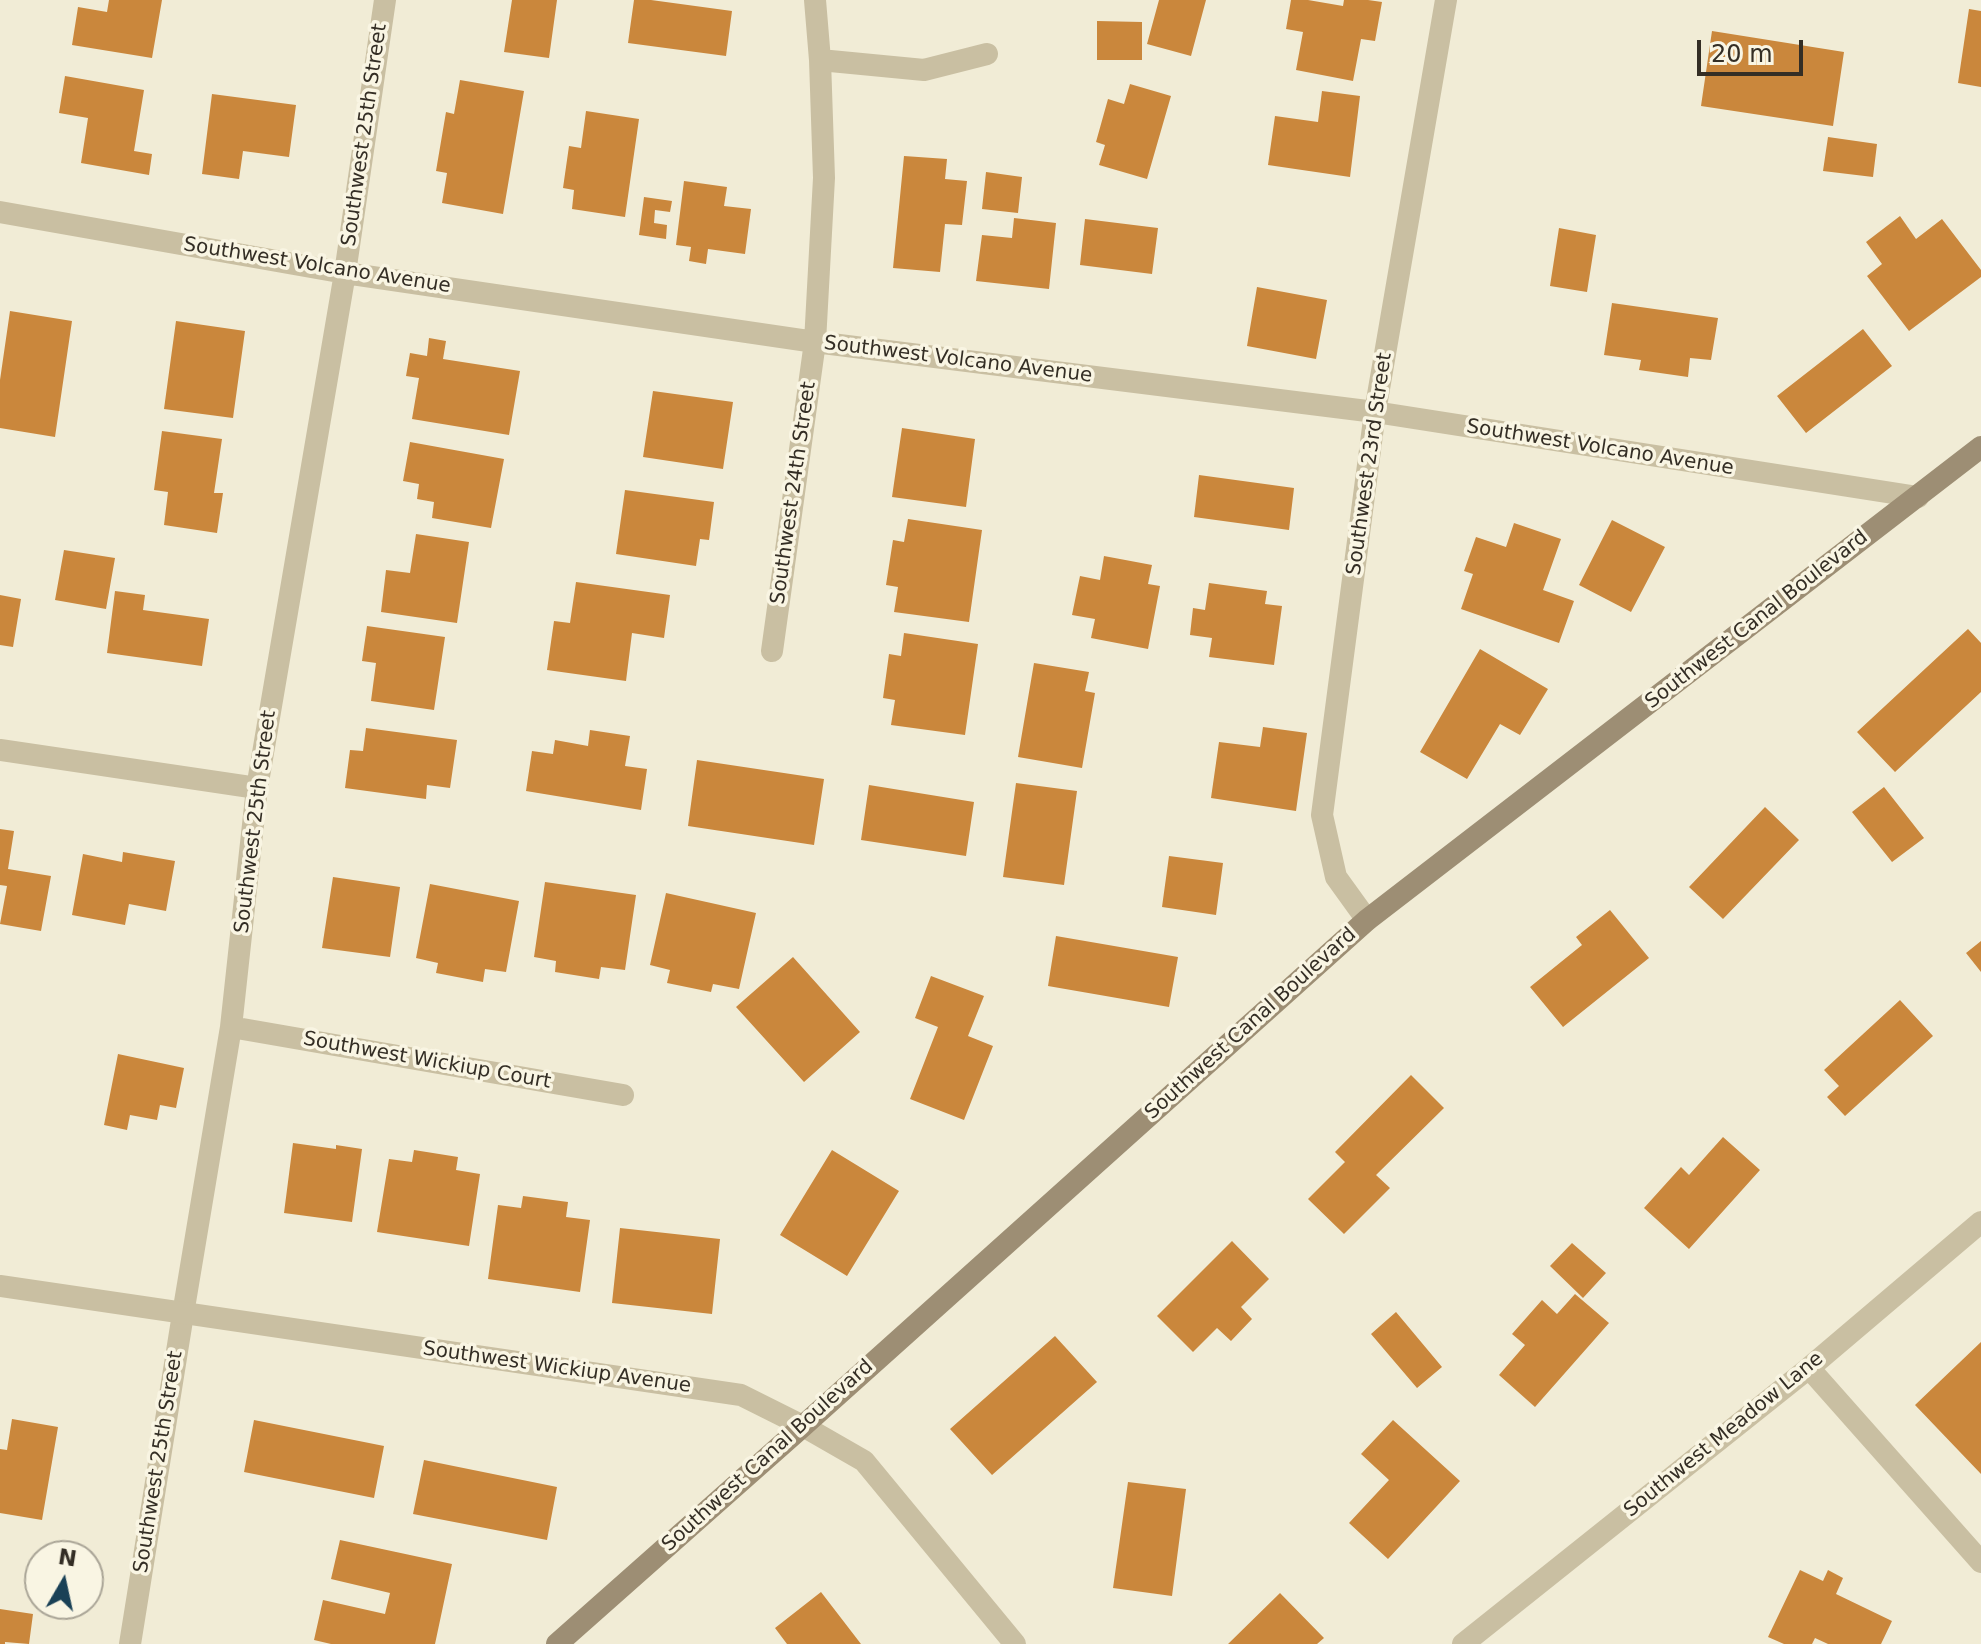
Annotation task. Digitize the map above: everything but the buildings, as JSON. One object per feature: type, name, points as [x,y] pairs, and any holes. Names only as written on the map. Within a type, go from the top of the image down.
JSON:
[{"type":"main road","name":"Southwest Canal Boulevard","points":[[557,1644],[1367,920],[1981,447]]},
{"type":"street","name":"Southwest 25th Street","points":[[130,1644],[231,1027],[257,788],[345,273],[385,0]]},
{"type":"street","name":"Southwest 24th Street","points":[[772,651],[815,342],[824,178],[815,0]]},
{"type":"street","name":"Southwest 23rd Street","points":[[1367,920],[1336,877],[1322,815],[1375,412],[1446,0]]},
{"type":"street","points":[[820,60],[924,70],[987,54]]},
{"type":"street","name":"Southwest Volcano Avenue","points":[[0,212],[345,273],[815,342],[1375,412],[1918,497]]},
{"type":"street","points":[[0,750],[257,788]]},
{"type":"street","name":"Southwest Wickiup Court","points":[[231,1027],[623,1095]]},
{"type":"street","name":"Southwest Meadow Lane","points":[[1463,1644],[1809,1368],[1981,1222]]},
{"type":"street","name":"Southwest Wickiup Avenue","points":[[0,1286],[741,1395],[864,1461],[1015,1644]]},
{"type":"street","points":[[1809,1368],[1981,1562]]}]
